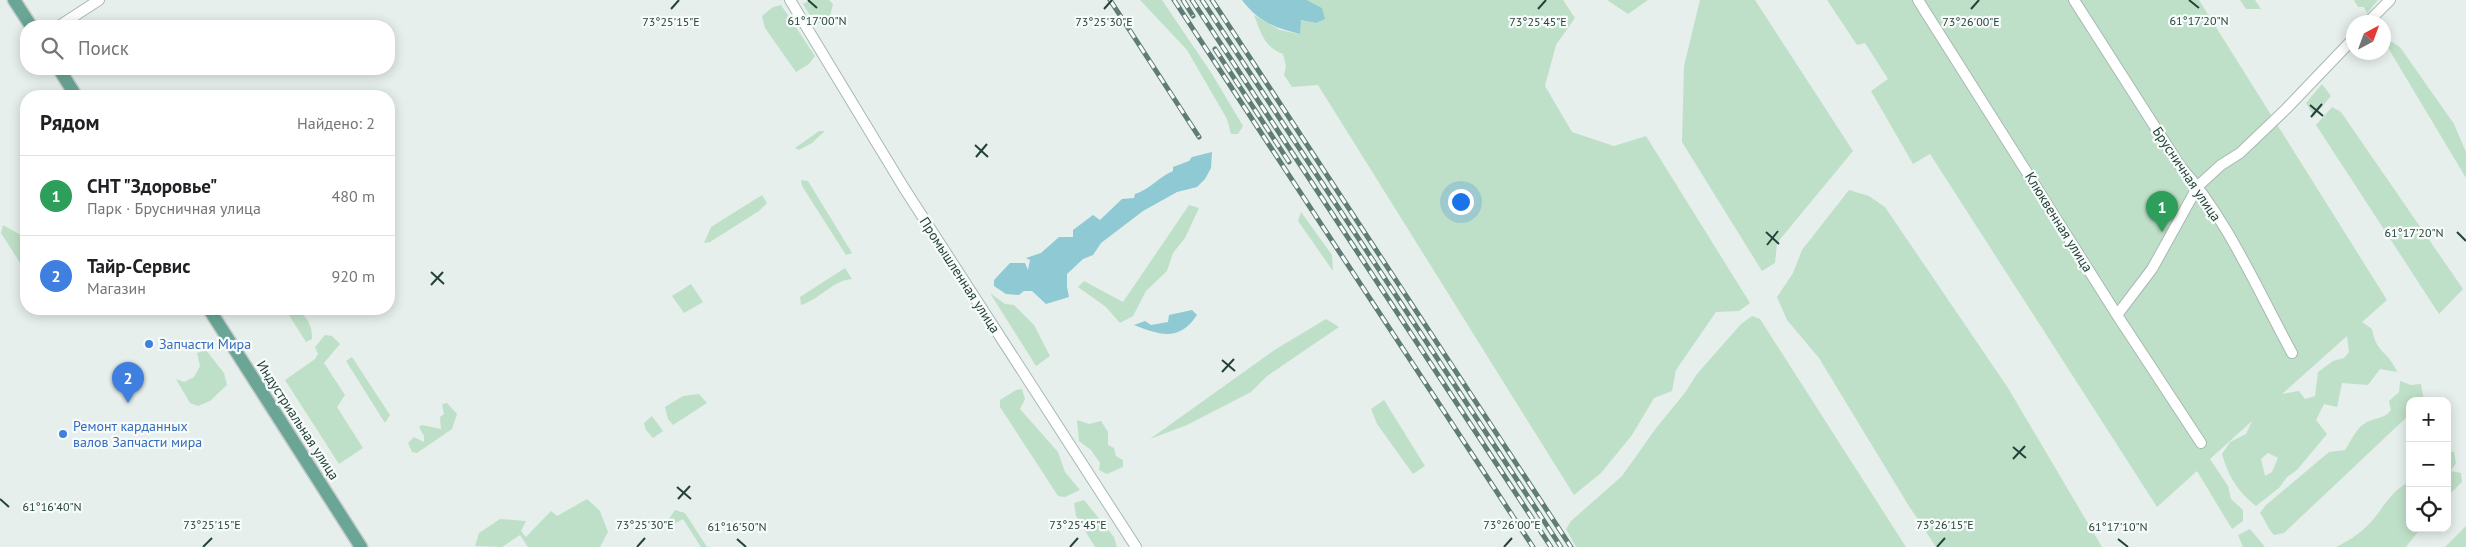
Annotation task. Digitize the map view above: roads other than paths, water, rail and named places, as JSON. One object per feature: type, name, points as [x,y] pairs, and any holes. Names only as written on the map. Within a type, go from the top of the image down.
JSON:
[{"type":"main road","points":[[14,0],[27,20]]},
{"type":"main road","points":[[63,75],[72,90]]},
{"type":"main road","name":"Индустриальная улица","points":[[213,315],[361,547]]},
{"type":"street","points":[[68,20],[98,0]]},
{"type":"street","name":"Промышленная улица","points":[[790,0],[904,188],[1136,547]]},
{"type":"street","name":"Клюквенная улица","points":[[1918,0],[2117,315],[2201,443]]},
{"type":"street","name":"Брусничная улица","points":[[2074,0],[2180,166],[2198,186],[2228,235],[2292,353]]},
{"type":"street","points":[[2375,15],[2390,0]]},
{"type":"street","points":[[2117,315],[2152,269],[2198,186],[2221,165],[2240,153],[2286,109],[2346,46]]},
{"type":"water","points":[[1242,0],[1307,0],[1322,8],[1325,19],[1316,23],[1301,20],[1300,34],[1267,23]]},
{"type":"water","points":[[1212,152],[1211,168],[1205,179],[1197,187],[1177,192],[1143,211],[1101,243],[1093,255],[1083,259],[1067,274],[1069,297],[1046,304],[1032,291],[1024,291],[1019,295],[1006,294],[994,286],[994,280],[1010,263],[1025,263],[1028,270],[1030,260],[1026,258],[1041,253],[1059,237],[1073,237],[1073,230],[1093,215],[1100,220],[1122,199],[1134,198],[1135,194],[1145,190],[1173,171],[1173,167],[1189,161],[1192,157]]},
{"type":"water","points":[[1192,310],[1197,315],[1190,324],[1176,333],[1161,333],[1134,325],[1145,321],[1151,325],[1168,322],[1169,315]]},
{"type":"railway","points":[[1110,0],[1199,137]]},
{"type":"railway","points":[[1174,0],[1533,547]]},
{"type":"railway","points":[[1183,0],[1193,16]]},
{"type":"railway","points":[[1192,0],[1551,547]]},
{"type":"railway","points":[[1202,0],[1561,547]]},
{"type":"railway","points":[[1212,0],[1571,547]]},
{"type":"railway","points":[[1215,49],[1289,162]]},
{"type":"place","name":"СНТ \"Здоровье\"","points":[[2162,232]]},
{"type":"place","name":"Запчасти Мира","points":[[149,344]]},
{"type":"place","name":"Тайр-Сервис","points":[[128,403]]},
{"type":"place","name":"Ремонт карданных валов Запчасти мира","points":[[63,434]]}]
